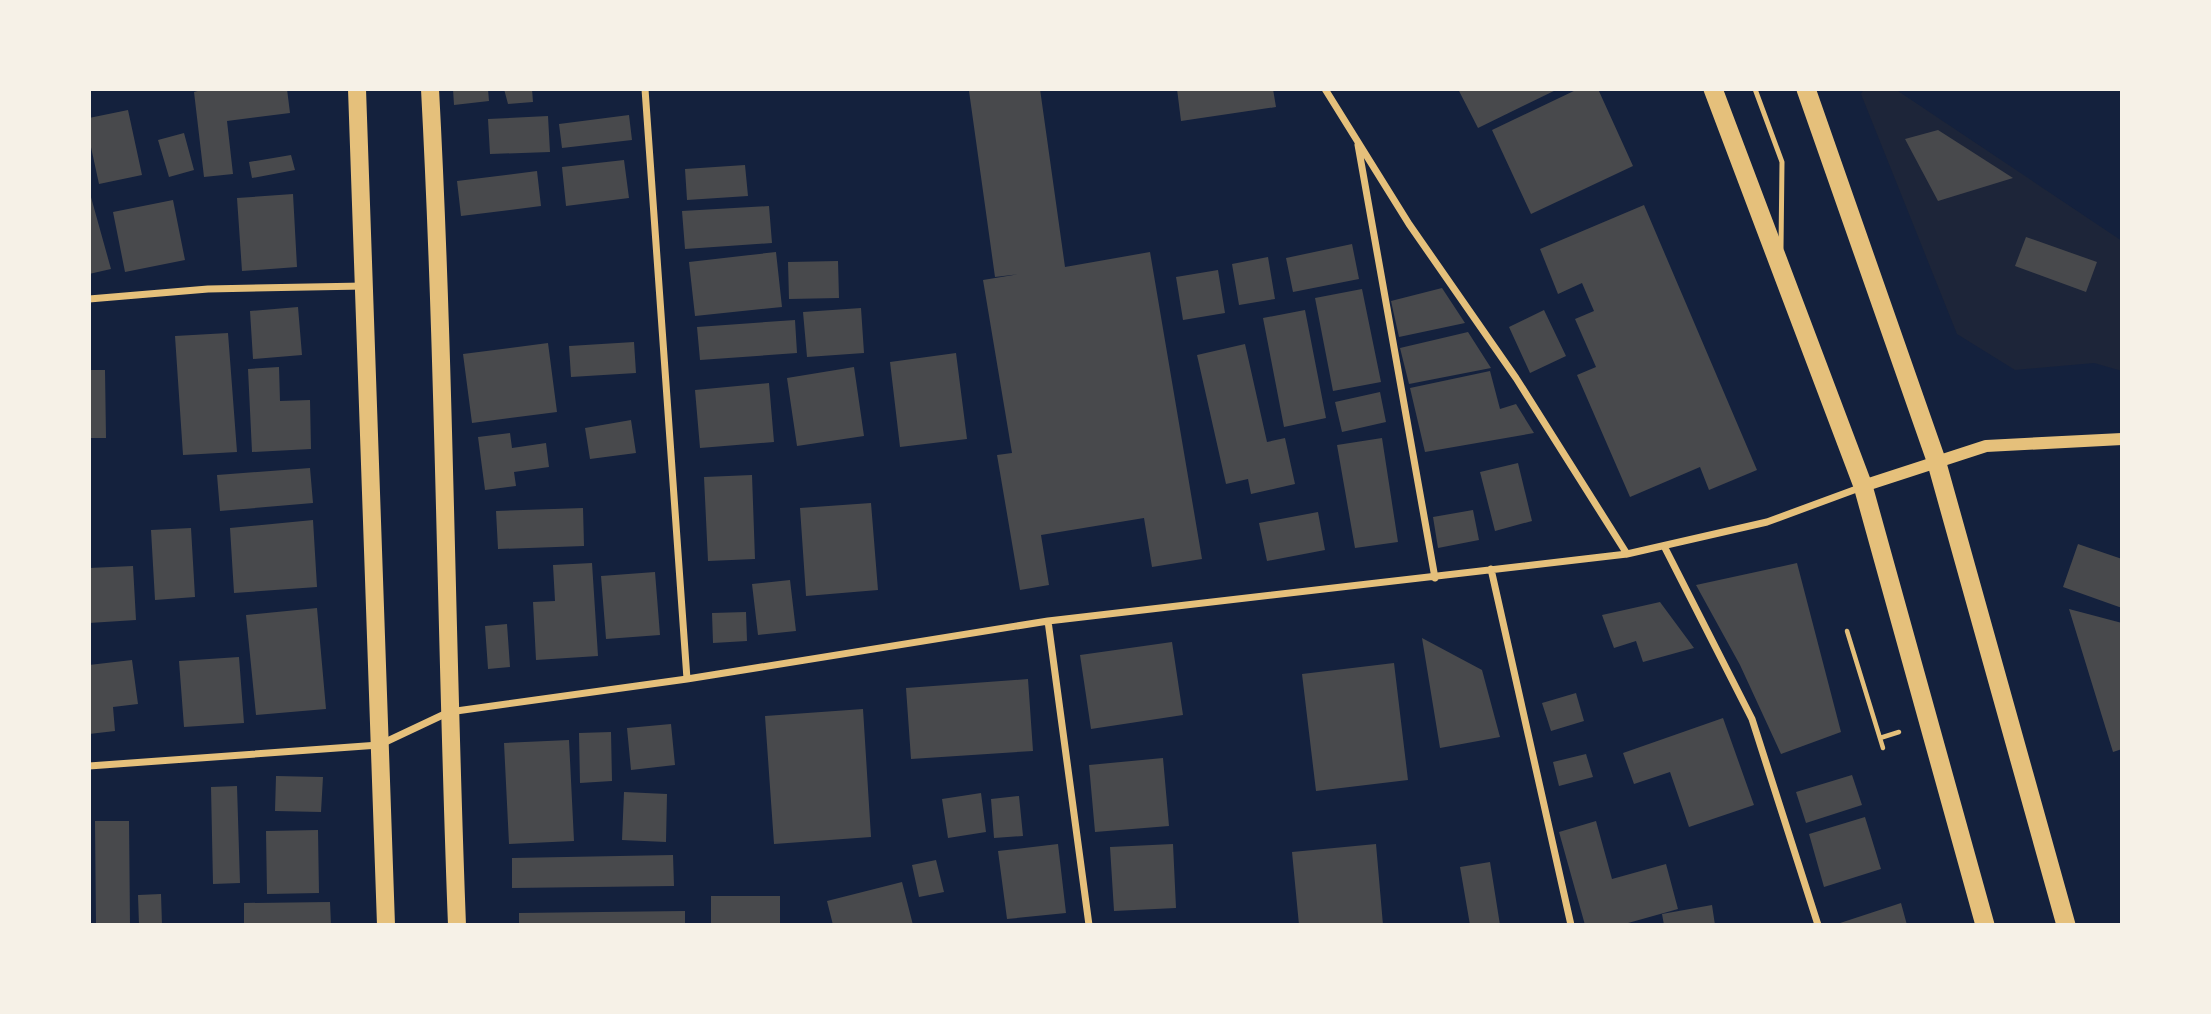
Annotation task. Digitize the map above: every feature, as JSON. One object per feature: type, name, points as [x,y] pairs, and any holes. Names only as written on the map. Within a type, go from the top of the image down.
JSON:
[{"type":"highway","points":[[1713,89],[1863,486],[1985,925]]},
{"type":"highway","points":[[1806,89],[1936,460],[2066,925]]},
{"type":"main road","points":[[357,89],[386,925]]},
{"type":"main road","points":[[430,89],[441,284],[449,712],[457,925]]},
{"type":"street","points":[[645,89],[687,679]]},
{"type":"street","points":[[1325,89],[1409,224],[1516,378],[1627,554]]},
{"type":"street","points":[[1357,138],[1435,578]]},
{"type":"street","points":[[89,299],[208,289],[364,286]]},
{"type":"street","points":[[89,766],[379,746],[449,712],[687,679],[1048,621],[1627,554],[1768,522],[1936,460],[1986,446],[2122,439]]},
{"type":"street","points":[[1664,546],[1752,719],[1818,925]]},
{"type":"street","points":[[1491,569],[1572,925]]},
{"type":"street","points":[[1048,621],[1089,925]]},
{"type":"lane","points":[[1755,89],[1782,162],[1781,265]]},
{"type":"path","points":[[1847,631],[1883,748]]},
{"type":"shaded area","points":[[1864,89],[1895,89],[2122,241],[2122,371],[2094,363],[2015,370],[1957,334],[1861,94]]},
{"type":"building","points":[[205,89],[287,89],[290,113],[227,121],[233,174],[204,177],[194,92]]},
{"type":"building","points":[[453,89],[488,89],[489,101],[454,105]]},
{"type":"building","points":[[504,89],[532,89],[533,102],[508,104]]},
{"type":"building","points":[[1040,89],[1065,267],[1150,252],[1202,559],[1152,567],[1144,518],[1041,535],[1049,585],[1020,590],[997,455],[1012,453],[983,280],[1019,274],[995,277],[969,91]]},
{"type":"building","points":[[1177,89],[1273,89],[1276,107],[1181,121]]},
{"type":"building","points":[[1458,89],[1558,89],[1478,128]]},
{"type":"building","points":[[1578,89],[1598,89],[1633,166],[1531,214],[1492,130]]},
{"type":"building","points":[[128,110],[142,175],[99,184],[89,138],[89,118]]},
{"type":"building","points":[[629,115],[632,140],[562,148],[559,124]]},
{"type":"building","points":[[548,116],[550,152],[490,154],[488,119]]},
{"type":"building","points":[[1938,130],[2013,178],[1938,201],[1905,139]]},
{"type":"building","points":[[184,133],[194,170],[169,177],[158,140]]},
{"type":"building","points":[[291,155],[295,170],[252,178],[249,162]]},
{"type":"building","points":[[624,160],[629,198],[566,206],[562,167]]},
{"type":"building","points":[[745,165],[748,196],[687,200],[685,169]]},
{"type":"building","points":[[537,171],[541,206],[461,216],[457,181]]},
{"type":"building","points":[[89,190],[111,269],[89,274]]},
{"type":"building","points":[[293,194],[297,267],[242,271],[237,198]]},
{"type":"building","points":[[173,200],[185,260],[125,272],[113,212]]},
{"type":"building","points":[[1644,205],[1757,470],[1709,490],[1700,467],[1630,497],[1577,375],[1596,367],[1575,319],[1594,311],[1582,283],[1558,294],[1540,249]]},
{"type":"building","points":[[769,206],[772,243],[685,249],[682,211]]},
{"type":"building","points":[[2026,237],[2097,262],[2086,292],[2015,266]]},
{"type":"building","points":[[1352,244],[1359,279],[1293,292],[1286,258]]},
{"type":"building","points":[[776,252],[782,307],[695,316],[689,262]]},
{"type":"building","points":[[1268,257],[1275,299],[1239,305],[1232,264]]},
{"type":"building","points":[[838,261],[839,298],[789,299],[788,262]]},
{"type":"building","points":[[1218,270],[1225,313],[1183,320],[1176,277]]},
{"type":"building","points":[[1442,288],[1465,323],[1399,337],[1391,301]]},
{"type":"building","points":[[1362,289],[1381,382],[1333,391],[1315,298]]},
{"type":"building","points":[[298,307],[302,355],[253,359],[250,311]]},
{"type":"building","points":[[861,308],[864,353],[807,357],[803,312]]},
{"type":"building","points":[[1305,310],[1326,418],[1284,427],[1263,318]]},
{"type":"building","points":[[1544,310],[1566,356],[1530,373],[1509,327]]},
{"type":"building","points":[[795,320],[797,353],[700,360],[697,327]]},
{"type":"building","points":[[1468,332],[1491,368],[1409,384],[1400,348]]},
{"type":"building","points":[[228,333],[237,452],[183,455],[175,336]]},
{"type":"building","points":[[634,342],[636,373],[571,377],[569,346]]},
{"type":"building","points":[[548,343],[557,412],[472,423],[463,354]]},
{"type":"building","points":[[1245,344],[1267,442],[1285,438],[1295,484],[1251,494],[1248,479],[1226,484],[1197,355]]},
{"type":"building","points":[[956,353],[967,439],[900,447],[890,362]]},
{"type":"building","points":[[279,367],[280,401],[310,400],[311,449],[252,452],[248,369]]},
{"type":"building","points":[[854,367],[864,436],[797,446],[787,378]]},
{"type":"building","points":[[89,370],[105,370],[106,438],[89,438]]},
{"type":"building","points":[[1490,371],[1500,409],[1516,404],[1534,433],[1425,452],[1410,388]]},
{"type":"building","points":[[769,383],[774,442],[700,448],[695,390]]},
{"type":"building","points":[[1380,392],[1386,422],[1342,432],[1335,402]]},
{"type":"building","points":[[631,420],[636,453],[590,459],[585,428]]},
{"type":"building","points":[[510,433],[512,448],[546,443],[549,467],[514,472],[516,486],[485,490],[478,437]]},
{"type":"building","points":[[1382,438],[1398,542],[1355,548],[1337,445]]},
{"type":"building","points":[[1518,463],[1532,521],[1495,531],[1480,472]]},
{"type":"building","points":[[310,468],[313,503],[220,511],[217,475]]},
{"type":"building","points":[[752,475],[755,559],[708,561],[704,477]]},
{"type":"building","points":[[871,503],[878,590],[806,596],[800,508]]},
{"type":"building","points":[[583,508],[584,546],[498,549],[496,511]]},
{"type":"building","points":[[1473,510],[1479,540],[1438,548],[1433,517]]},
{"type":"building","points":[[1318,512],[1325,550],[1267,561],[1259,523]]},
{"type":"building","points":[[313,520],[317,587],[234,593],[230,528]]},
{"type":"building","points":[[191,528],[195,597],[155,600],[151,530]]},
{"type":"building","points":[[2078,544],[2122,559],[2122,608],[2063,587]]},
{"type":"building","points":[[592,563],[598,656],[536,660],[533,602],[555,601],[553,565]]},
{"type":"building","points":[[1797,563],[1841,732],[1781,754],[1740,665],[1696,585]]},
{"type":"building","points":[[133,566],[136,620],[89,623],[89,568]]},
{"type":"building","points":[[655,572],[660,635],[606,639],[601,576]]},
{"type":"building","points":[[790,580],[796,631],[758,635],[752,584]]},
{"type":"building","points":[[1660,602],[1694,648],[1643,662],[1636,641],[1614,648],[1602,615]]},
{"type":"building","points":[[317,608],[326,709],[256,715],[246,615]]},
{"type":"building","points":[[2069,609],[2122,623],[2122,749],[2113,752]]},
{"type":"building","points":[[746,612],[747,641],[713,643],[712,613]]},
{"type":"building","points":[[507,624],[510,667],[488,669],[485,626]]},
{"type":"building","points":[[1422,638],[1482,670],[1500,737],[1440,748]]},
{"type":"building","points":[[1172,642],[1183,715],[1091,729],[1080,655]]},
{"type":"building","points":[[239,657],[244,723],[184,727],[179,661]]},
{"type":"building","points":[[132,660],[138,704],[113,707],[115,731],[89,734],[89,665]]},
{"type":"building","points":[[1394,663],[1408,780],[1316,791],[1302,674]]},
{"type":"building","points":[[1028,679],[1033,751],[911,759],[906,688]]},
{"type":"building","points":[[1576,693],[1584,721],[1551,731],[1542,703]]},
{"type":"building","points":[[863,709],[871,837],[774,844],[765,716]]},
{"type":"building","points":[[1723,718],[1754,805],[1689,827],[1670,772],[1634,784],[1623,753]]},
{"type":"building","points":[[671,724],[675,765],[631,770],[627,728]]},
{"type":"building","points":[[611,732],[612,781],[580,783],[579,733]]},
{"type":"building","points":[[569,740],[574,841],[509,844],[504,743]]},
{"type":"building","points":[[1586,754],[1593,777],[1559,786],[1553,762]]},
{"type":"building","points":[[1163,758],[1169,826],[1095,832],[1089,765]]},
{"type":"building","points":[[1852,775],[1862,805],[1806,823],[1796,792]]},
{"type":"building","points":[[276,776],[323,777],[321,812],[275,811]]},
{"type":"building","points":[[237,786],[240,883],[213,884],[211,787]]},
{"type":"building","points":[[624,792],[667,794],[666,842],[622,840]]},
{"type":"building","points":[[981,793],[986,832],[948,838],[942,799]]},
{"type":"building","points":[[1019,796],[1023,836],[994,838],[991,799]]},
{"type":"building","points":[[1865,817],[1881,869],[1824,887],[1809,834]]},
{"type":"building","points":[[95,821],[129,821],[130,925],[96,925]]},
{"type":"building","points":[[1596,821],[1612,879],[1666,864],[1678,909],[1621,925],[1585,925],[1559,832]]},
{"type":"building","points":[[318,830],[319,893],[267,894],[266,831]]},
{"type":"building","points":[[1058,844],[1066,913],[1007,919],[998,851]]},
{"type":"building","points":[[1173,844],[1176,908],[1114,911],[1110,847]]},
{"type":"building","points":[[1376,844],[1383,925],[1299,925],[1292,852]]},
{"type":"building","points":[[673,855],[674,886],[512,888],[512,858]]},
{"type":"building","points":[[936,860],[944,892],[919,897],[912,865]]},
{"type":"building","points":[[1490,862],[1500,925],[1470,925],[1460,867]]},
{"type":"building","points":[[902,882],[913,925],[833,925],[827,901]]},
{"type":"building","points":[[161,894],[162,925],[139,925],[138,895]]},
{"type":"building","points":[[711,896],[780,896],[780,925],[711,925]]},
{"type":"building","points":[[330,902],[331,925],[244,925],[244,903]]},
{"type":"building","points":[[1901,903],[1907,925],[1837,925],[1837,924]]},
{"type":"building","points":[[1712,905],[1715,925],[1664,925],[1662,914]]},
{"type":"building","points":[[685,911],[685,925],[519,925],[519,913]]}]
